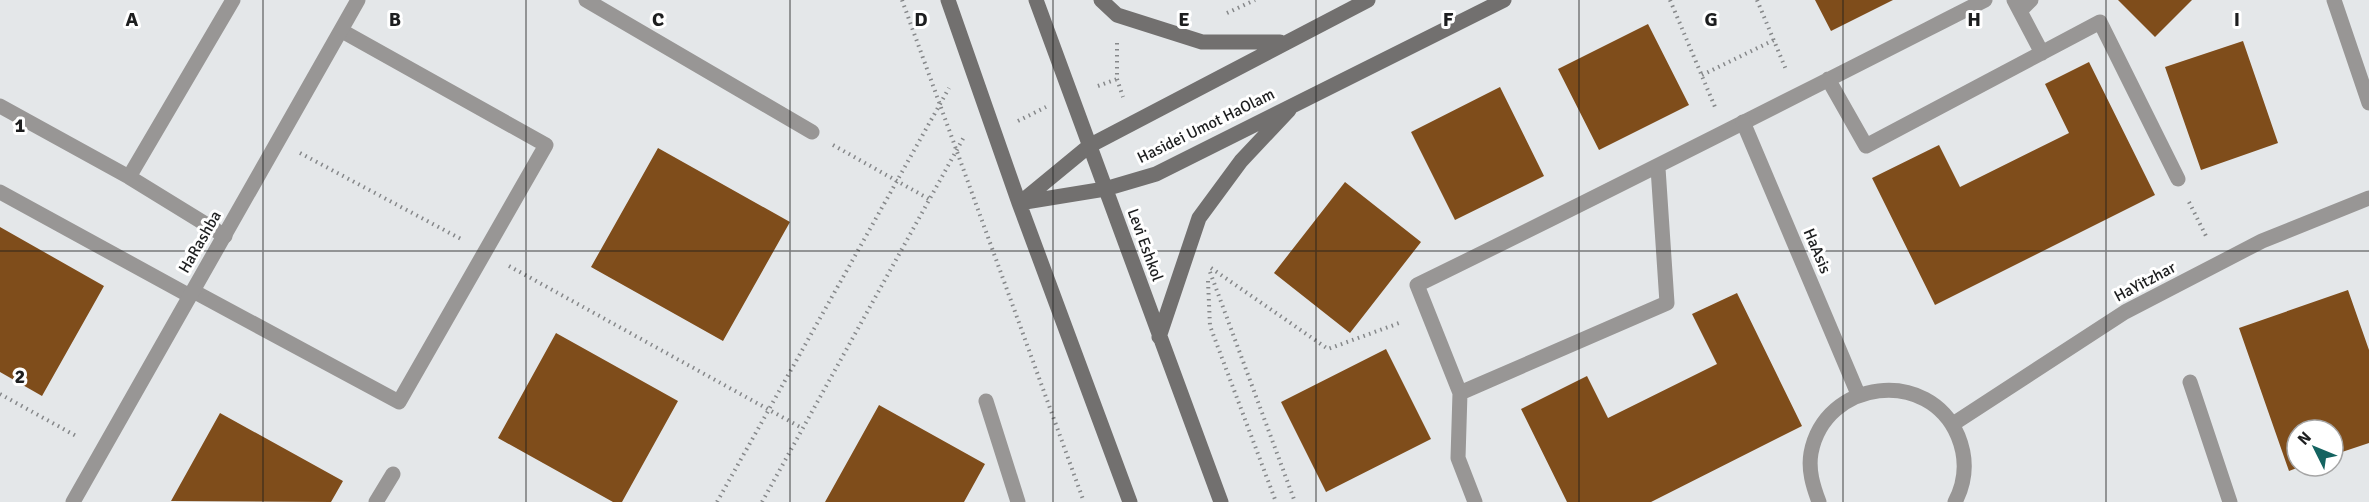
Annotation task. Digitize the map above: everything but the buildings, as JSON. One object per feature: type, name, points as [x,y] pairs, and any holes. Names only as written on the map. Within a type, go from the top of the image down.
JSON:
[{"type":"main road","points":[[948,0],[1019,203],[1131,502]]},
{"type":"main road","name":"Levi Eshkol","points":[[1036,0],[1221,502]]},
{"type":"main road","points":[[1101,0],[1117,15],[1202,42],[1283,42]]},
{"type":"main road","points":[[1019,203],[1089,146],[1283,42],[1368,0]]},
{"type":"main road","name":"Hasidei Umot HaOlam","points":[[1019,203],[1105,189],[1156,174],[1504,0]]},
{"type":"main road","points":[[1159,337],[1198,218],[1240,160],[1298,101]]},
{"type":"street","points":[[129,177],[233,0]]},
{"type":"street","name":"HaRashba","points":[[73,502],[358,0]]},
{"type":"street","points":[[586,0],[812,132]]},
{"type":"street","points":[[1475,502],[1458,458],[1460,393],[1417,285],[1658,168],[1964,5],[1985,0]]},
{"type":"street","points":[[2031,0],[2017,6],[2042,53]]},
{"type":"street","points":[[2334,0],[2369,103]]},
{"type":"street","points":[[1828,79],[1866,146],[2100,22],[2178,179]]},
{"type":"street","points":[[0,192],[399,402],[546,145],[342,31]]},
{"type":"street","points":[[0,106],[129,177],[225,236]]},
{"type":"street","name":"HaAsis","points":[[1743,122],[1858,394]]},
{"type":"street","points":[[1460,393],[1668,303],[1658,168]]},
{"type":"street","name":"HaYitzhar","points":[[1953,424],[2125,312],[2262,241],[2369,198]]},
{"type":"street","points":[[2190,382],[2230,502]]},
{"type":"street","points":[[1819,502],[1811,479],[1811,453],[1820,429],[1836,408],[1858,394],[1879,389],[1900,390],[1921,396],[1939,408],[1953,424],[1962,446],[1965,468],[1960,492],[1954,502]]},
{"type":"street","points":[[986,401],[1018,502]]},
{"type":"street","points":[[376,502],[393,474]]},
{"type":"path","points":[[902,0],[941,102],[1084,502]]},
{"type":"path","points":[[1219,17],[1255,0]]},
{"type":"path","points":[[1670,0],[1725,131]]},
{"type":"path","points":[[1757,0],[1797,94]]},
{"type":"path","points":[[1701,75],[1774,40]]},
{"type":"path","points":[[957,150],[1071,96],[1117,79]]},
{"type":"path","points":[[717,502],[952,82]]},
{"type":"path","points":[[762,502],[969,126]]},
{"type":"path","points":[[812,132],[929,199]]},
{"type":"path","points":[[308,157],[802,428]]},
{"type":"path","points":[[2178,179],[2220,263]]},
{"type":"path","points":[[1208,266],[1328,349],[1429,313]]},
{"type":"path","points":[[1208,266],[1210,326],[1276,502]]},
{"type":"path","points":[[1208,266],[1295,502]]},
{"type":"path","points":[[0,394],[102,450]]}]
